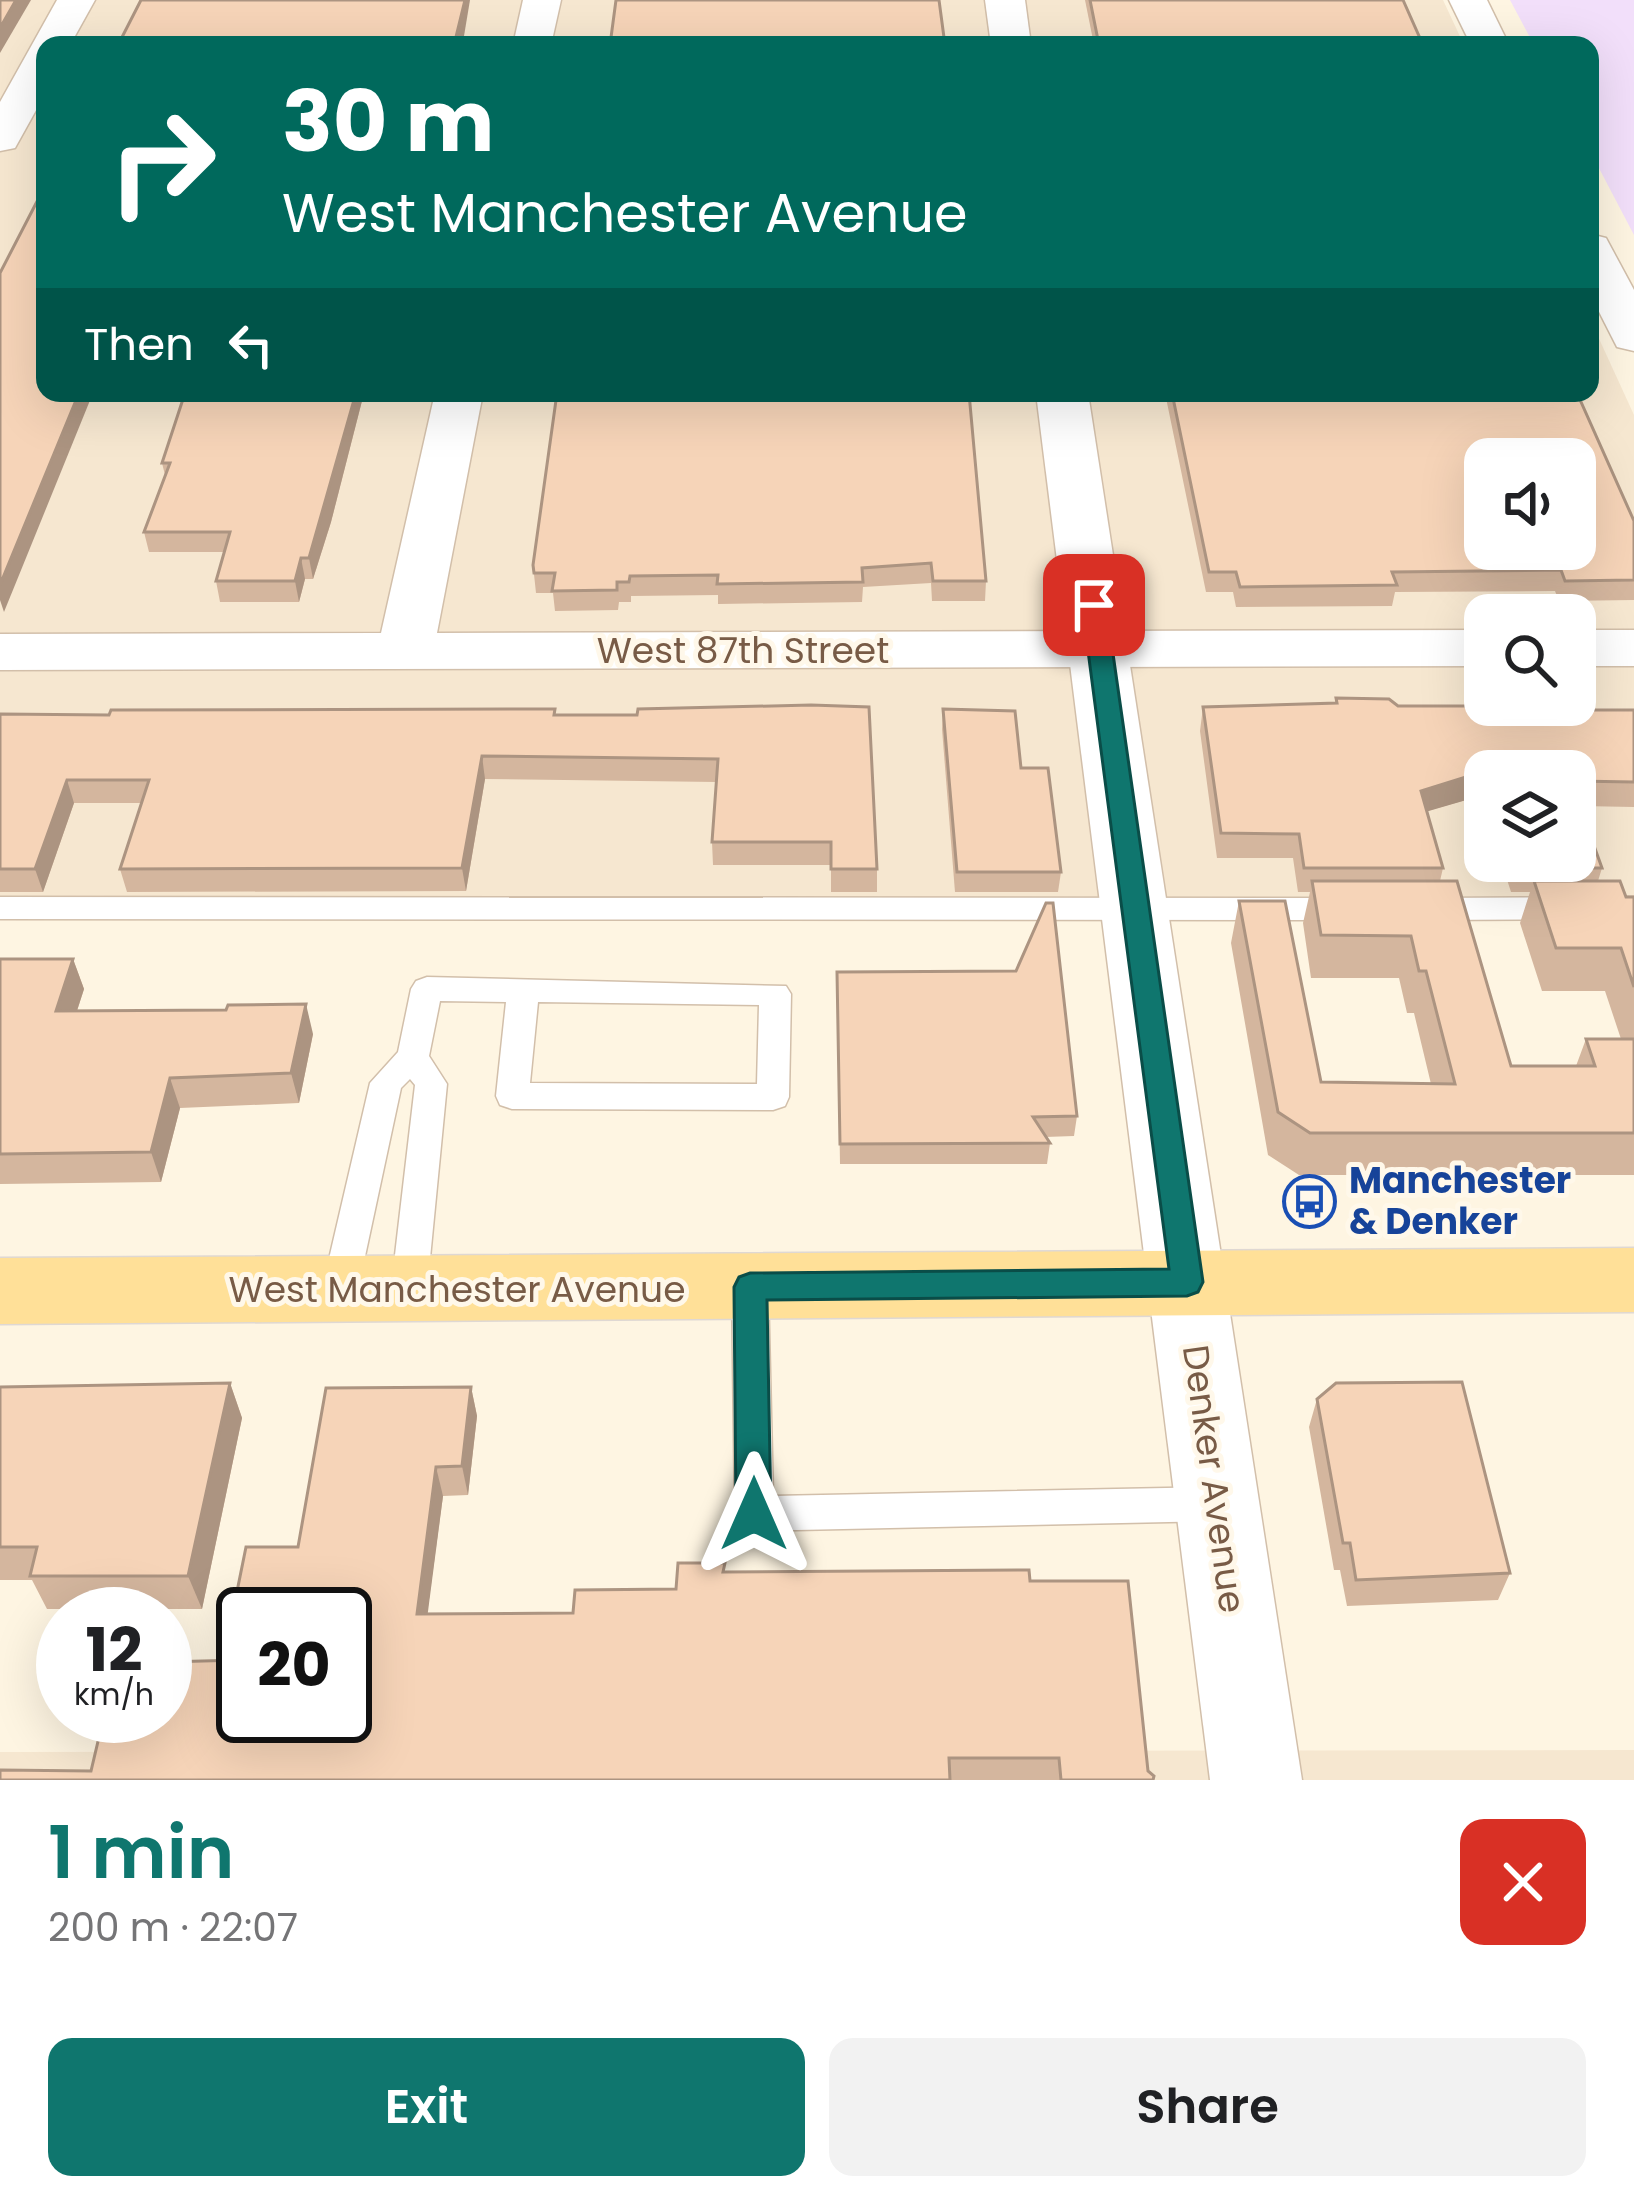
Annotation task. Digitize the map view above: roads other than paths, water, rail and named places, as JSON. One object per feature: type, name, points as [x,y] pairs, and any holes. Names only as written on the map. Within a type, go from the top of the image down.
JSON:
[{"type":"main road","name":"West Manchester Avenue","points":[[0,1292],[1634,1280]]},
{"type":"street","points":[[56,36],[76,0]]},
{"type":"street","points":[[534,36],[542,0]]},
{"type":"street","points":[[1005,0],[1010,36]]},
{"type":"street","points":[[1468,0],[1486,36]]},
{"type":"street","points":[[6,119],[36,71]]},
{"type":"street","points":[[1599,266],[1634,337]]},
{"type":"street","points":[[405,652],[458,402]]},
{"type":"street","name":"Denker Avenue","points":[[1063,402],[1256,1780]]},
{"type":"street","name":"West 87th Street","points":[[0,652],[1464,647]]},
{"type":"street","points":[[1596,648],[1634,648]]},
{"type":"lane","points":[[0,908],[1634,908]]},
{"type":"lane","points":[[375,1289],[386,1083],[413,1058],[427,989],[775,994],[773,1097],[512,1096],[523,991]]},
{"type":"lane","points":[[375,1289],[431,1084],[413,1058]]},
{"type":"lane","points":[[750,1287],[754,1514],[1218,1504]]},
{"type":"place","name":"Manchester & Denker","points":[[1310,1201]]}]
